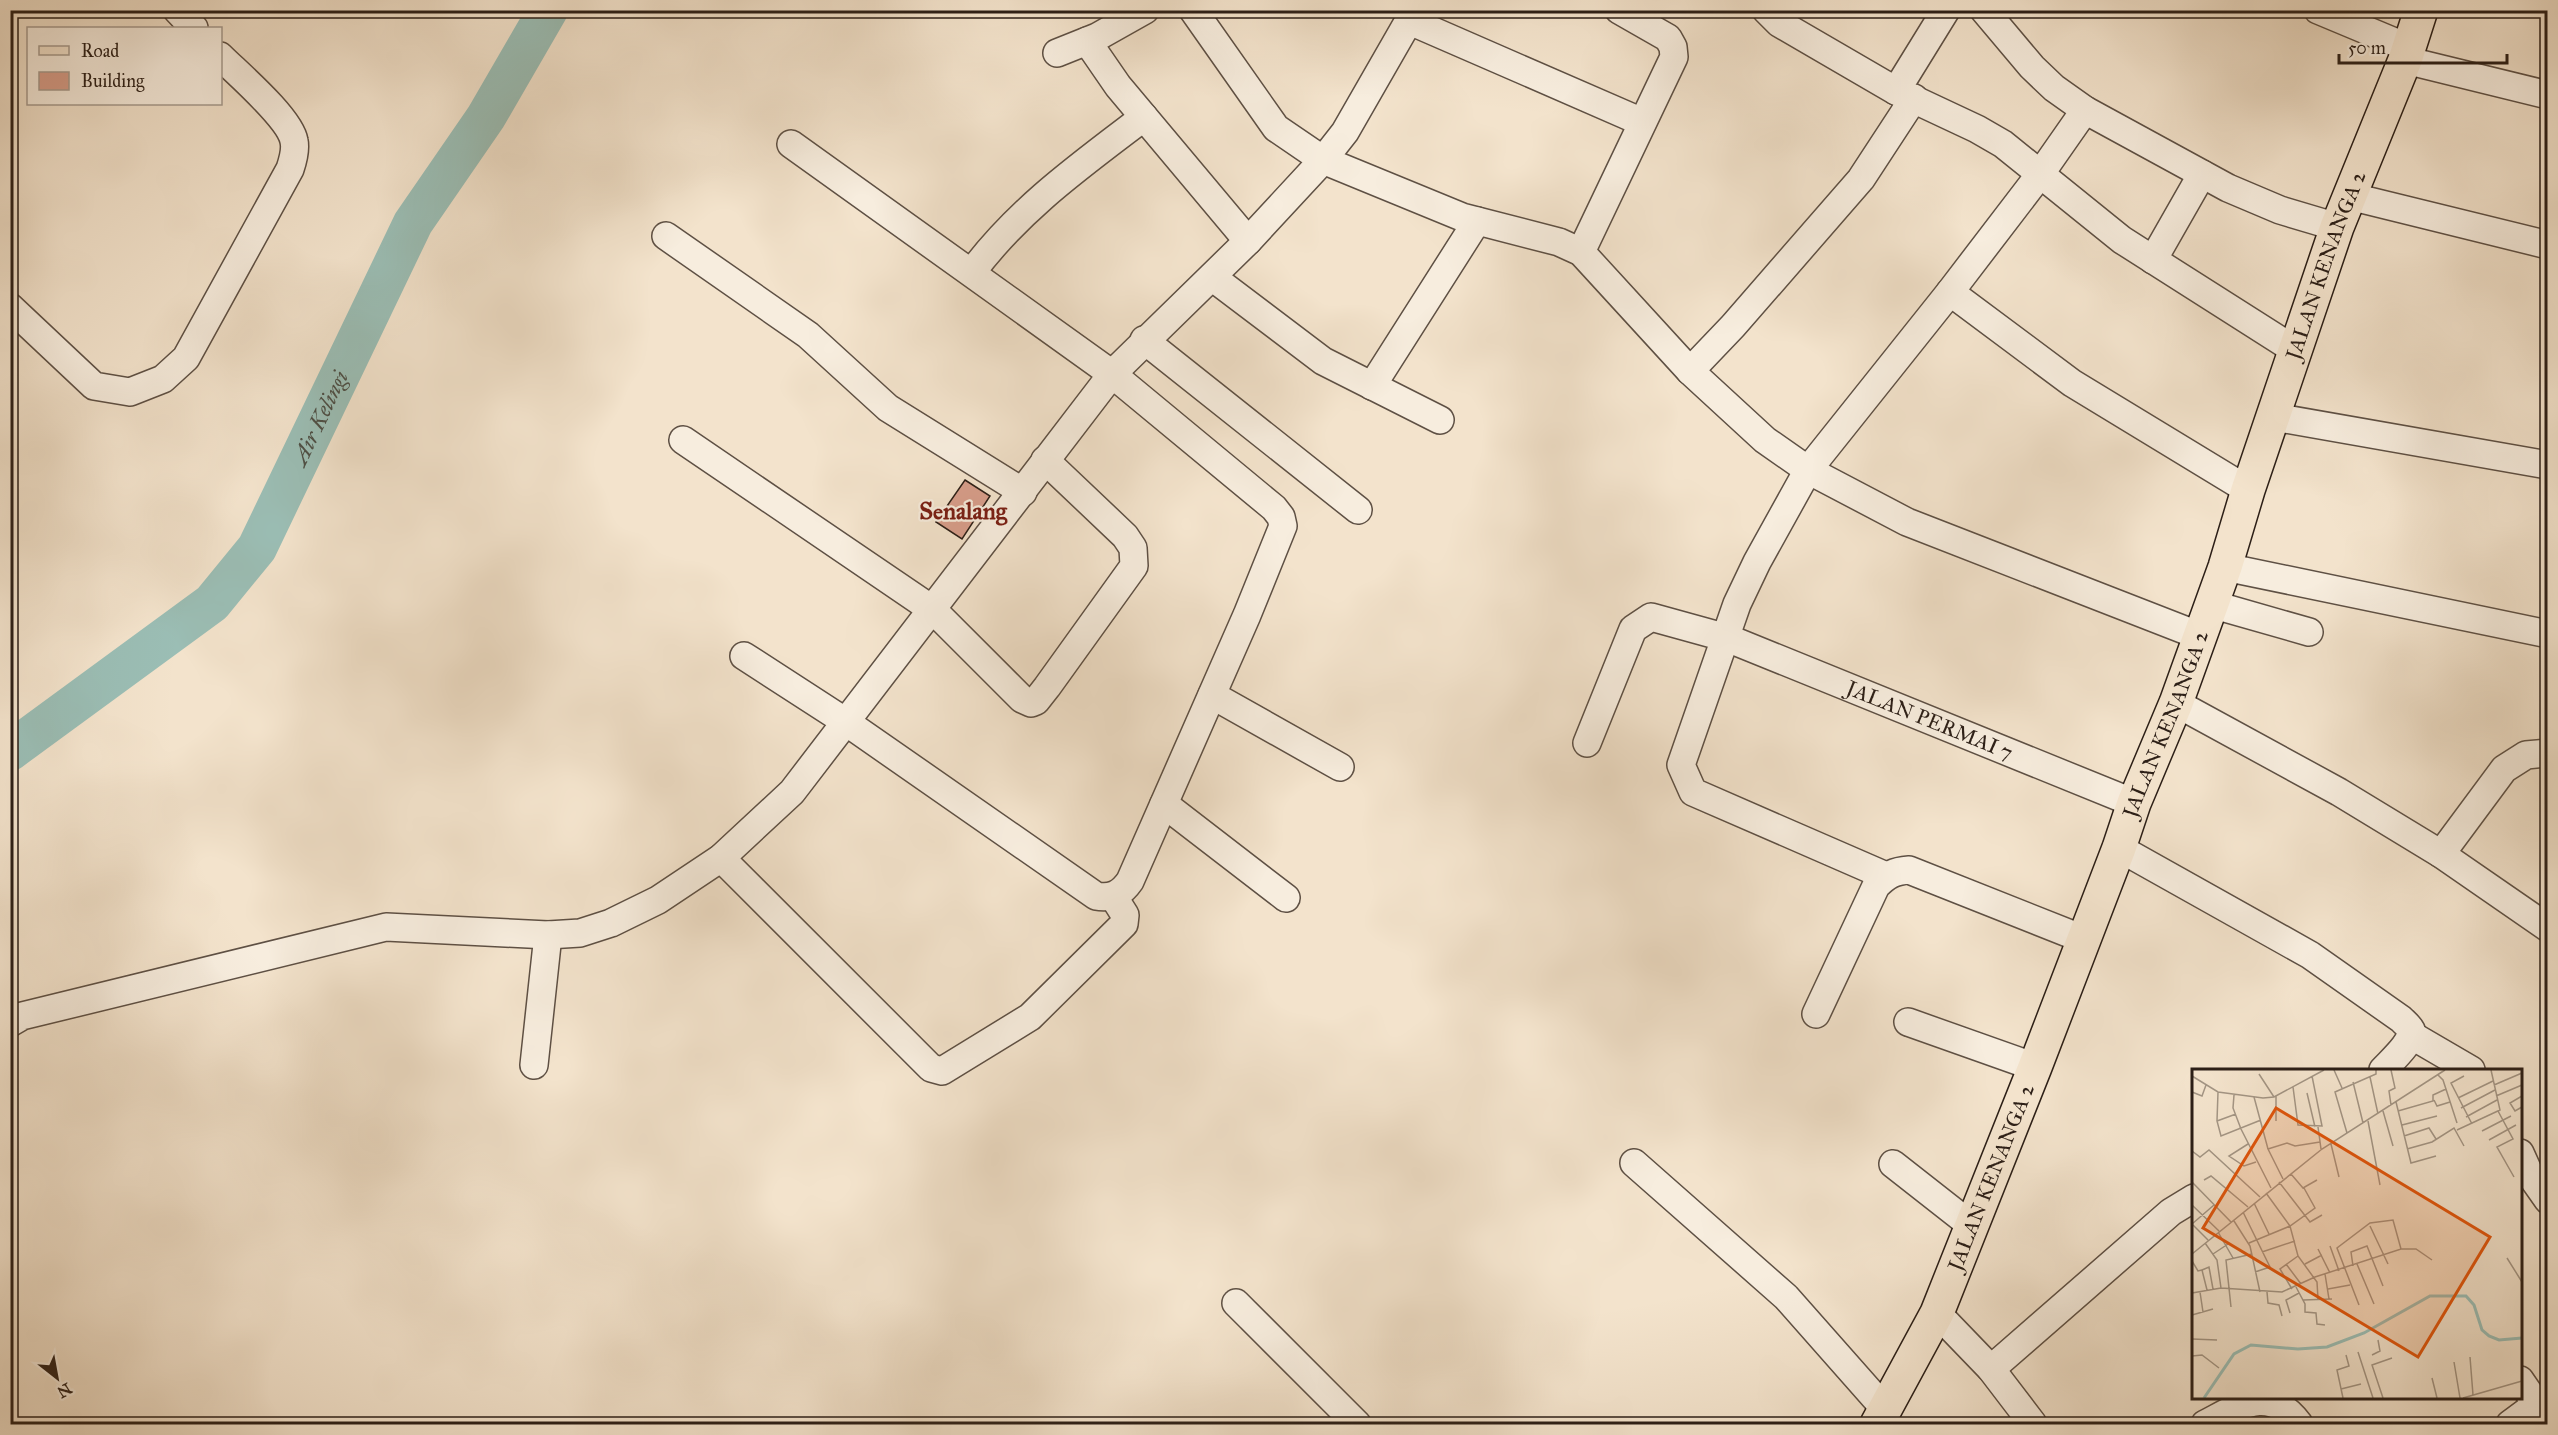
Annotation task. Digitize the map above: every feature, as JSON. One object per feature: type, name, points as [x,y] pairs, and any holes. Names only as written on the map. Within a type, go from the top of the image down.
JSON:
[{"type":"main road","name":"JALAN KENANGA 2","points":[[1881,1417],[1937,1313],[2035,1067],[2134,803],[2176,703],[2224,567],[2337,227],[2407,54],[2421,10]]},
{"type":"street","points":[[177,10],[193,27]]},
{"type":"street","points":[[1057,53],[1087,41],[1145,10]]},
{"type":"street","points":[[1192,10],[1276,128],[1323,160],[1461,217],[1559,242],[1581,252],[1690,371],[1765,440],[1808,471],[1907,522],[2200,636]]},
{"type":"street","points":[[1581,252],[1674,57],[1673,47],[1668,38],[1619,10]]},
{"type":"street","points":[[1766,10],[1779,23],[1905,94],[2003,144],[2122,240],[2295,351]]},
{"type":"street","points":[[1690,371],[1733,326],[1861,179],[1946,10]]},
{"type":"street","points":[[2318,10],[2407,54],[2547,95]]},
{"type":"street","points":[[10,1023],[22,1016],[386,927],[548,935],[580,933],[611,923],[658,900],[721,858],[792,792],[1112,374],[1144,340],[1248,241],[1323,160],[1345,132],[1412,16],[1642,122]]},
{"type":"street","points":[[2000,16],[2032,68],[2054,88],[2085,110],[2202,174],[2280,210],[2337,227]]},
{"type":"street","points":[[1087,41],[1118,86],[1248,241]]},
{"type":"street","points":[[10,307],[94,386],[130,392],[163,379],[186,358],[290,169],[294,156],[295,142],[284,121],[222,58]]},
{"type":"street","points":[[1886,876],[1693,792],[1681,765],[1737,604],[1757,562],[1808,471],[1950,292],[2041,173],[2085,110]]},
{"type":"street","points":[[972,272],[994,243],[1037,200],[1144,117]]},
{"type":"street","points":[[744,656],[846,722],[1096,896],[1113,896],[1123,891],[1130,881],[1283,526],[1281,517],[1274,508],[1112,374],[791,144]]},
{"type":"street","points":[[2153,260],[2202,174]]},
{"type":"street","points":[[2349,196],[2547,245]]},
{"type":"street","points":[[1372,386],[1477,221]]},
{"type":"street","points":[[666,236],[808,335],[888,408],[1023,492]]},
{"type":"street","points":[[1212,277],[1313,355],[1440,420]]},
{"type":"street","points":[[1950,292],[2072,383],[2248,490]]},
{"type":"street","points":[[1144,340],[1358,510]]},
{"type":"street","points":[[2274,417],[2547,465]]},
{"type":"street","points":[[683,440],[933,610],[1022,699],[1031,703],[1036,701],[1047,687],[1134,566],[1132,548],[1125,536],[1045,460]]},
{"type":"street","points":[[2224,567],[2547,634]]},
{"type":"street","points":[[2211,604],[2309,632]]},
{"type":"street","name":"JALAN PERMAI 7","points":[[1587,743],[1633,629],[1651,617],[1727,638],[2134,803]]},
{"type":"street","points":[[1212,694],[1340,767]]},
{"type":"street","points":[[2176,703],[2339,792],[2441,854],[2547,928]]},
{"type":"street","points":[[2441,854],[2504,769],[2526,755],[2547,753]]},
{"type":"street","points":[[1164,804],[1286,898]]},
{"type":"street","points":[[2119,848],[2310,955],[2384,1006],[2410,1028],[2411,1035],[2409,1041],[2385,1069]]},
{"type":"street","points":[[721,858],[931,1068],[942,1071],[1030,1017],[1124,924],[1125,915],[1113,896]]},
{"type":"street","points":[[1816,1014],[1876,886],[1886,876],[1898,871],[1909,870],[2083,939]]},
{"type":"street","points":[[534,1065],[548,935]]},
{"type":"street","points":[[1908,1022],[2035,1067]]},
{"type":"street","points":[[2411,1035],[2468,1069]]},
{"type":"street","points":[[2522,1158],[2547,1200]]},
{"type":"street","points":[[1634,1163],[1786,1297],[1881,1417]]},
{"type":"street","points":[[1893,1164],[1972,1226]]},
{"type":"street","points":[[1991,1369],[2171,1212],[2192,1199]]},
{"type":"street","points":[[1236,1303],[1357,1425]]},
{"type":"street","points":[[1937,1313],[1991,1369],[2033,1425]]},
{"type":"street","points":[[2510,1425],[2542,1412],[2522,1383]]},
{"type":"street","points":[[2205,1425],[2242,1405],[2259,1400],[2274,1403],[2291,1414],[2299,1425]]},
{"type":"building","points":[[965,480],[990,496],[962,539],[936,522]]},
{"type":"waterway","name":"Air Kelingi","points":[[10,751],[212,603],[257,548],[413,223],[486,117],[548,10]]},
{"type":"district","name":"Senalang","points":[[963,511]]}]
